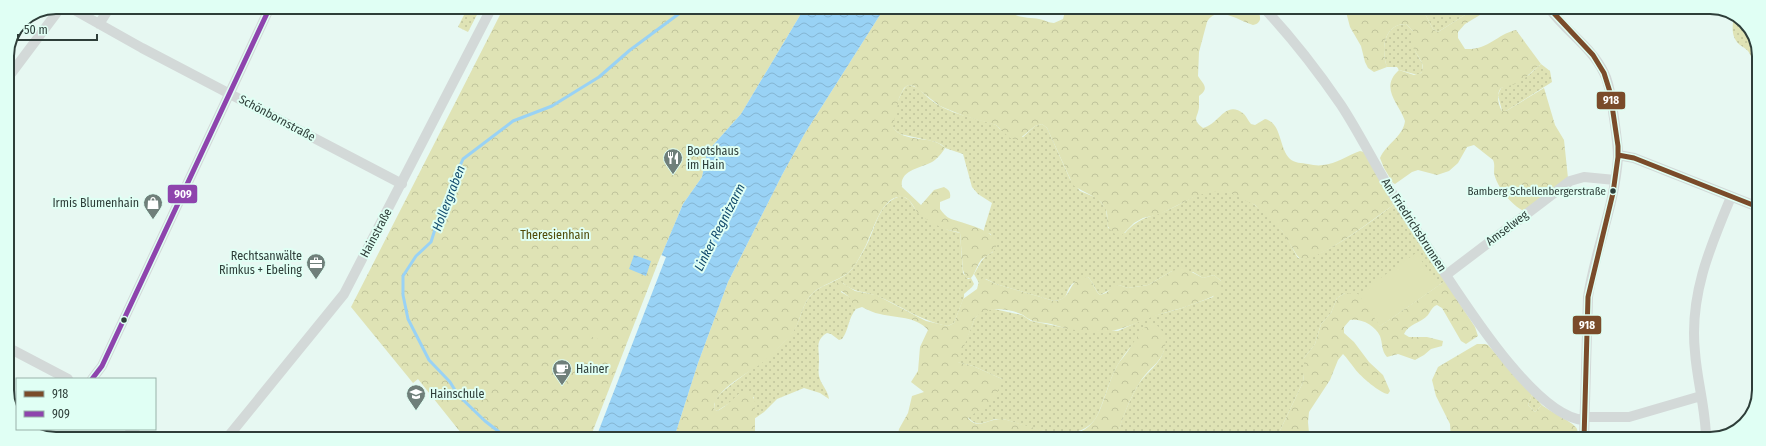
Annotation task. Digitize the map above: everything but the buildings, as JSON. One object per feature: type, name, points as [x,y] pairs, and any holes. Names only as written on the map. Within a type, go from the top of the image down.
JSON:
[{"type":"street","points":[[14,70],[56,14]]},
{"type":"street","name":"Schönbornstraße","points":[[81,14],[402,184]]},
{"type":"street","points":[[99,24],[105,14]]},
{"type":"street","points":[[93,378],[102,366],[267,14]]},
{"type":"street","name":"Hainstraße","points":[[232,432],[344,294],[488,14]]},
{"type":"street","name":"Am Friedrichsbrunnen","points":[[1269,14],[1303,52],[1341,106],[1388,187],[1489,339],[1540,396],[1572,418],[1584,419],[1629,417],[1701,396]]},
{"type":"street","points":[[1554,14],[1596,59],[1605,74],[1614,117],[1618,155],[1615,180],[1590,280],[1588,297],[1584,432]]},
{"type":"street","points":[[1618,155],[1634,158],[1752,205]]},
{"type":"street","name":"Amselweg","points":[[1446,275],[1570,181],[1584,177],[1615,180]]},
{"type":"street","points":[[1705,432],[1694,350],[1694,318],[1697,294],[1703,268],[1731,197]]},
{"type":"street","points":[[14,351],[66,378]]},
{"type":"green space","points":[[464,14],[477,14],[468,32],[458,27]]},
{"type":"green space","name":"Theresienhain","points":[[500,14],[801,14],[741,114],[707,152],[702,177],[683,204],[662,254],[593,432],[460,432],[418,379],[413,383],[351,307]]},
{"type":"green space","points":[[881,14],[1014,14],[1017,16],[1054,23],[1063,19],[1064,14],[1216,14],[1207,22],[1199,52],[1198,76],[1205,88],[1199,96],[1199,107],[1196,120],[1199,125],[1203,128],[1209,126],[1227,111],[1232,109],[1244,114],[1251,124],[1255,125],[1265,119],[1271,121],[1275,126],[1286,155],[1298,163],[1317,165],[1328,164],[1360,151],[1364,152],[1396,203],[1336,245],[1323,252],[1303,259],[1297,255],[1282,231],[1255,205],[1230,193],[1212,191],[1194,197],[1160,214],[1143,218],[1134,223],[1120,237],[1109,229],[1106,211],[1101,202],[1073,185],[1047,128],[1042,124],[1035,126],[1018,140],[1010,138],[996,125],[964,116],[940,106],[914,86],[908,85],[904,88],[899,98],[893,127],[904,135],[933,141],[945,148],[934,161],[907,173],[902,181],[902,187],[921,205],[934,190],[944,187],[946,188],[950,193],[950,198],[940,202],[940,209],[942,212],[951,219],[980,228],[993,236],[996,241],[995,249],[980,261],[971,278],[966,278],[963,270],[960,233],[944,229],[926,219],[919,214],[908,199],[903,197],[895,198],[883,208],[864,249],[853,268],[846,274],[814,292],[804,306],[794,331],[790,336],[766,360],[725,389],[715,402],[714,409],[717,411],[743,391],[747,391],[752,394],[755,402],[755,432],[676,432],[698,363],[728,282],[805,133]]},
{"type":"green space","points":[[1222,14],[1259,14],[1260,21],[1253,25]]},
{"type":"green space","points":[[1347,14],[1425,14],[1433,29],[1438,32],[1466,14],[1479,14],[1465,24],[1458,32],[1458,38],[1465,49],[1474,49],[1487,45],[1503,35],[1516,30],[1541,64],[1519,83],[1501,88],[1498,96],[1499,105],[1502,111],[1506,111],[1544,88],[1555,125],[1564,140],[1568,178],[1524,211],[1514,204],[1501,190],[1494,173],[1493,160],[1474,145],[1467,147],[1458,163],[1449,171],[1437,175],[1418,170],[1412,172],[1395,184],[1393,183],[1380,158],[1401,132],[1405,121],[1392,96],[1391,83],[1393,77],[1399,70],[1414,75],[1421,73],[1423,66],[1413,48],[1413,31],[1406,24],[1398,25],[1392,28],[1388,33],[1384,46],[1387,67],[1374,72],[1368,68],[1361,46],[1350,27]]},
{"type":"green space","points":[[1425,14],[1466,14],[1438,32],[1433,29]]},
{"type":"green space","points":[[1734,21],[1742,28],[1749,40],[1752,60],[1748,51],[1735,39]]},
{"type":"green space","points":[[1406,24],[1413,31],[1415,51],[1422,63],[1423,71],[1418,75],[1399,70],[1397,67],[1387,67],[1385,61],[1384,46],[1388,33],[1392,28],[1398,25]]},
{"type":"green space","points":[[1541,64],[1550,71],[1552,82],[1506,111],[1502,111],[1498,95],[1501,88],[1529,75]]},
{"type":"green space","points":[[908,85],[912,86],[946,109],[996,125],[1000,129],[1023,137],[1035,126],[1042,124],[1047,128],[1070,179],[1080,191],[1097,198],[1106,208],[1108,228],[1125,233],[1136,223],[1177,206],[1196,196],[1211,191],[1221,191],[1232,193],[1251,202],[1269,216],[1283,232],[1298,258],[1308,258],[1348,237],[1396,203],[1445,281],[1380,326],[1345,293],[1337,298],[1331,313],[1321,324],[1315,344],[1304,358],[1303,382],[1279,432],[1118,432],[1125,412],[1137,387],[1160,359],[1163,353],[1163,338],[1158,328],[1152,324],[1133,344],[1117,366],[1098,414],[1091,424],[1082,430],[1074,432],[1052,432],[1001,419],[994,419],[980,423],[974,422],[968,417],[1002,379],[973,366],[957,362],[975,318],[979,313],[994,309],[1022,315],[1031,321],[1066,328],[1118,331],[1149,317],[1179,309],[1213,297],[1221,281],[1214,275],[1203,278],[1193,272],[1172,271],[1148,285],[1128,288],[1119,285],[1100,295],[1088,277],[1072,284],[1065,297],[1054,301],[996,284],[986,279],[979,281],[979,283],[974,274],[984,259],[993,252],[991,234],[984,232],[992,203],[978,194],[972,187],[963,154],[945,148],[936,142],[900,134],[895,130],[893,127],[893,117],[897,104]]},
{"type":"green space","points":[[902,196],[909,200],[915,209],[923,216],[948,230],[960,233],[963,273],[968,279],[971,278],[974,284],[964,294],[954,323],[948,326],[929,321],[873,294],[851,289],[843,283],[841,292],[851,298],[856,309],[851,316],[842,339],[839,340],[827,333],[821,338],[818,345],[819,376],[829,399],[820,393],[804,388],[777,399],[764,412],[754,419],[754,397],[739,394],[731,402],[717,411],[714,409],[715,400],[720,394],[774,352],[794,331],[807,300],[811,295],[820,288],[842,277],[852,269],[866,247],[877,219],[884,207],[889,202]]},
{"type":"green space","points":[[1416,253],[1439,285],[1380,326],[1358,294]]},
{"type":"green space","points":[[1184,268],[1203,278],[1214,275],[1221,281],[1221,291],[1218,294],[1182,308],[1113,331],[1089,332],[1072,330],[1049,323],[1033,321],[1023,315],[998,309],[985,311],[975,318],[958,362],[973,366],[1002,379],[993,400],[968,418],[976,424],[1001,419],[1053,432],[898,432],[908,413],[912,396],[924,392],[911,382],[918,371],[920,347],[928,330],[918,322],[906,318],[878,314],[862,307],[856,309],[848,296],[836,287],[836,283],[841,282],[855,291],[876,295],[926,321],[948,326],[954,323],[963,299],[977,289],[979,281],[983,278],[996,284],[1054,301],[1065,297],[1076,281],[1088,277],[1100,295],[1106,293],[1114,286],[1119,285],[1128,288],[1148,285],[1172,271]]},
{"type":"green space","points":[[1445,281],[1475,327],[1478,336],[1466,344],[1461,341],[1442,308],[1437,305],[1425,318],[1408,328],[1404,334],[1409,337],[1427,337],[1443,341],[1442,346],[1431,349],[1415,360],[1398,354],[1387,357],[1383,349],[1380,336],[1375,329],[1363,321],[1350,320],[1344,327],[1344,333],[1354,342],[1369,362],[1383,375],[1390,391],[1388,394],[1385,393],[1371,384],[1358,372],[1343,354],[1338,360],[1330,380],[1309,412],[1309,432],[1279,432],[1303,382],[1304,358],[1315,344],[1321,324],[1331,313],[1337,298],[1345,293],[1358,294],[1380,326]]},
{"type":"green space","points":[[1150,324],[1155,325],[1160,329],[1166,338],[1163,353],[1157,363],[1144,376],[1132,395],[1118,432],[1079,432],[1084,430],[1095,419],[1117,366],[1140,332]]},
{"type":"green space","points":[[592,328],[610,334],[607,342],[589,336]]},
{"type":"green space","points":[[1477,344],[1488,345],[1532,394],[1528,405],[1535,412],[1542,405],[1575,426],[1578,432],[1451,432],[1450,424],[1436,396],[1432,380],[1438,367]]},
{"type":"green space","points":[[1532,394],[1542,405],[1535,412],[1528,405]]},
{"type":"water","name":"Linker Regnitzarm","points":[[801,14],[881,14],[805,133],[728,282],[698,363],[676,432],[593,432],[662,254],[683,204],[702,177],[707,152],[741,114]]},
{"type":"water","points":[[634,255],[651,261],[646,276],[629,269]]},
{"type":"pier","points":[[661,255],[666,257],[598,432],[592,432]]},
{"type":"waterway","name":"Hollergraben","points":[[499,432],[485,421],[458,395],[450,382],[429,360],[408,319],[403,295],[403,276],[416,256],[431,242],[442,207],[463,159],[513,121],[552,106],[599,77],[630,50],[679,14]]},
{"type":"transit line","name":"909","points":[[93,378],[102,366],[267,14]]},
{"type":"transit line","name":"918","points":[[1555,14],[1593,55],[1604,73],[1610,92],[1618,146],[1613,193],[1588,297],[1584,432]]},
{"type":"transit line","name":"918","points":[[1618,155],[1634,158],[1752,205]]},
{"type":"place","name":"Bootshaus im Hain","points":[[673,175]]},
{"type":"place","name":"Bamberg Schellenbergerstraße","points":[[1613,191]]},
{"type":"place","name":"Irmis Blumenhain","points":[[153,220]]},
{"type":"place","name":"Rechtsanwälte Rimkus + Ebeling","points":[[316,280]]},
{"type":"place","name":"Hainer","points":[[562,386]]},
{"type":"place","name":"Hainschule","points":[[416,411]]}]
